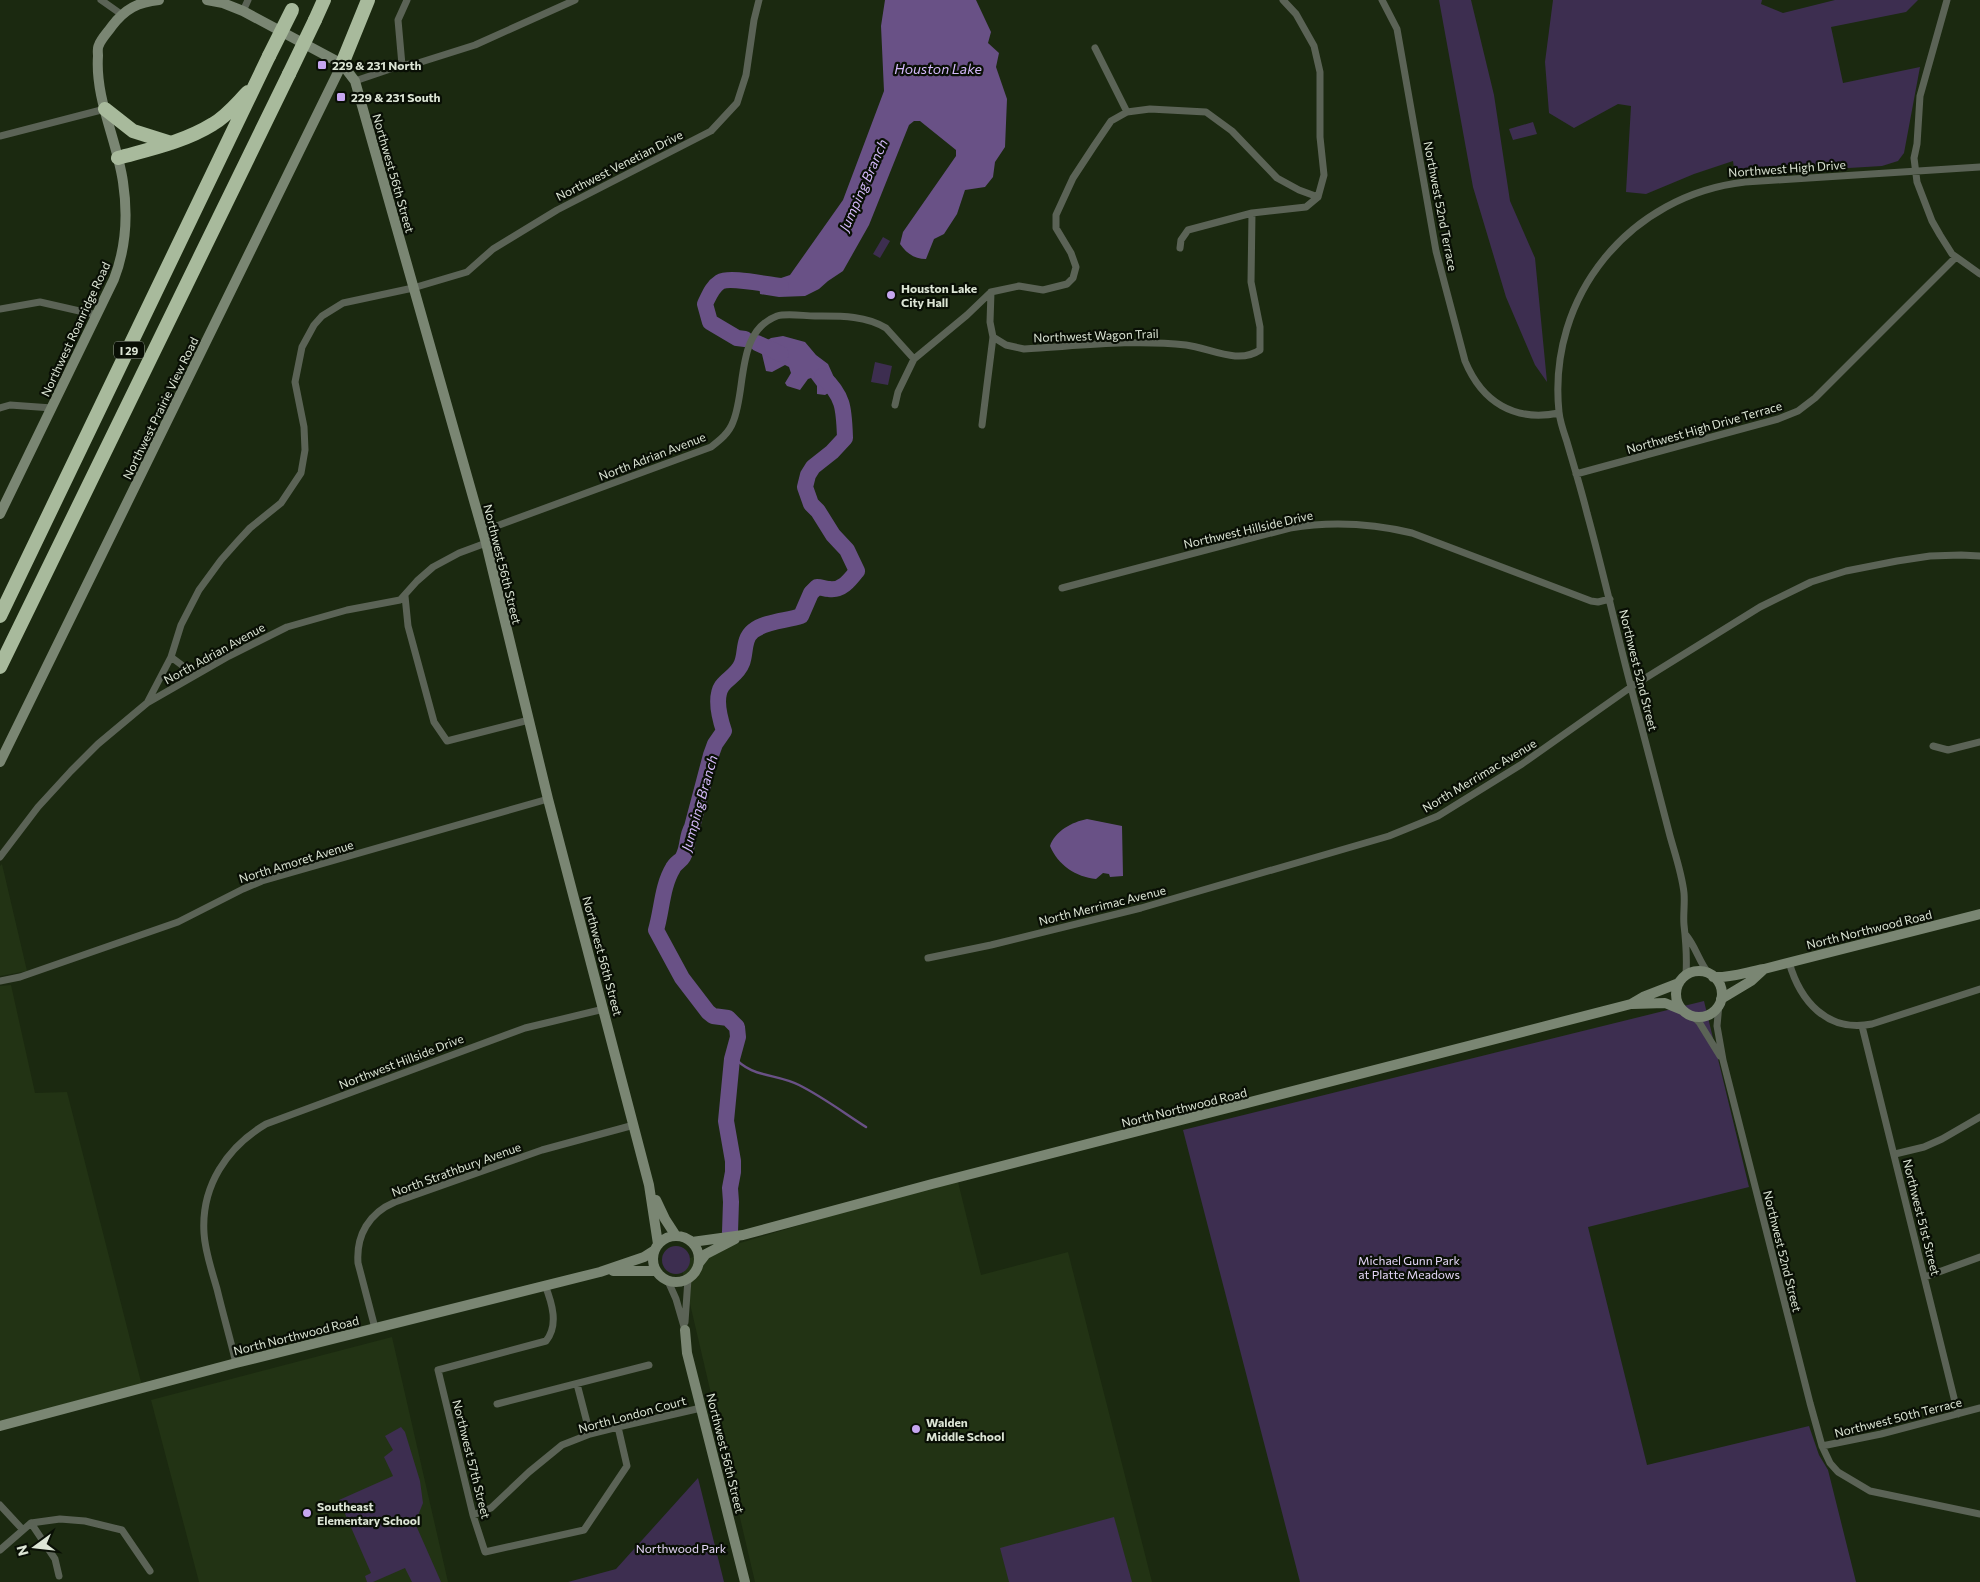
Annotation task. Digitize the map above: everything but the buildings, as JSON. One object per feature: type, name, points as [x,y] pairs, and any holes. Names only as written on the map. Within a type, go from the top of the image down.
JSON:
[{"type":"highway","name":"I 29","points":[[0,667],[324,0]]},
{"type":"highway","points":[[342,64],[368,0]]},
{"type":"highway","name":"I 29","points":[[0,616],[295,5]]},
{"type":"highway","points":[[118,158],[171,143],[215,123],[257,83]]},
{"type":"highway","points":[[105,109],[133,131],[171,143]]},
{"type":"street","points":[[101,0],[122,14]]},
{"type":"street","name":"Northwest Roanridge Road","points":[[0,514],[116,273],[125,237],[126,200],[97,72],[98,45],[122,14],[144,1],[159,0]]},
{"type":"street","points":[[207,0],[223,3],[243,11],[248,0]]},
{"type":"street","points":[[402,65],[398,20],[407,0]]},
{"type":"street","points":[[355,81],[402,65],[418,63],[475,45],[575,0]]},
{"type":"street","name":"Northwest Venetian Drive","points":[[147,703],[171,657],[186,613],[211,573],[250,528],[282,503],[302,473],[305,450],[304,427],[295,382],[302,347],[314,324],[332,308],[343,303],[413,288],[467,272],[494,249],[557,210],[711,131],[738,103],[746,75],[754,20],[759,0]]},
{"type":"street","points":[[1180,248],[1181,240],[1188,230],[1252,213],[1306,207],[1318,197],[1324,175],[1320,137],[1320,72],[1314,46],[1296,14],[1283,0]]},
{"type":"street","name":"Northwest 52nd Terrace","points":[[1382,0],[1397,29],[1436,251],[1465,361],[1472,377],[1490,398],[1512,411],[1531,416],[1559,413]]},
{"type":"street","points":[[1947,0],[1920,96],[1914,158],[1917,182],[1932,221],[1952,254],[1980,274]]},
{"type":"street","name":"Northwest 56th Street","points":[[243,11],[342,64],[355,81],[486,543],[548,799],[649,1185],[656,1247]]},
{"type":"street","points":[[1096,48],[1127,112]]},
{"type":"street","name":"Northwest Prairie View Road","points":[[0,762],[342,64]]},
{"type":"street","points":[[0,136],[105,109]]},
{"type":"street","points":[[895,405],[898,392],[914,359],[967,315],[991,292],[1019,286],[1042,290],[1067,284],[1073,278],[1076,267],[1071,253],[1056,228],[1056,215],[1073,178],[1111,121],[1127,112],[1150,109],[1206,112],[1232,131],[1277,178],[1299,190],[1318,197]]},
{"type":"street","name":"Northwest High Drive","points":[[1559,413],[1561,353],[1581,293],[1606,254],[1638,223],[1680,199],[1724,184],[1980,166]]},
{"type":"street","name":"Northwest Wagon Trail","points":[[994,337],[1006,345],[1024,349],[1152,342],[1189,346],[1234,357],[1251,356],[1260,350],[1260,327],[1251,282],[1252,213]]},
{"type":"street","name":"Northwest High Drive Terrace","points":[[1576,474],[1778,419],[1798,411],[1815,398],[1956,258]]},
{"type":"street","points":[[982,425],[994,337],[990,322],[991,292]]},
{"type":"street","points":[[0,309],[40,302],[97,315]]},
{"type":"street","name":"North Adrian Avenue","points":[[482,531],[711,447],[725,436],[734,421],[748,350],[754,333],[763,324],[778,316],[853,316],[880,324],[886,328],[914,359]]},
{"type":"street","points":[[0,408],[10,405],[52,408]]},
{"type":"street","name":"Northwest 52nd Street","points":[[1559,413],[1610,599],[1631,687],[1682,879],[1686,935],[1686,975]]},
{"type":"street","name":"Northwest Hillside Drive","points":[[1062,588],[1290,528],[1313,524],[1354,523],[1387,527],[1412,533],[1591,601],[1598,602],[1610,599]]},
{"type":"street","points":[[486,543],[459,553],[433,567],[416,581],[405,596],[408,626],[434,722],[447,741],[529,720]]},
{"type":"street","name":"North Merrimac Avenue","points":[[928,958],[991,945],[1141,908],[1389,836],[1438,816],[1522,764],[1631,687],[1760,607],[1811,582],[1846,571],[1897,561],[1930,556],[1980,556]]},
{"type":"street","name":"North Adrian Avenue","points":[[0,858],[38,807],[71,771],[98,744],[147,703],[265,637],[287,627],[347,610],[394,602],[405,596]]},
{"type":"street","points":[[171,657],[196,675]]},
{"type":"street","points":[[1933,746],[1948,750],[1980,742]]},
{"type":"street","name":"North Amoret Avenue","points":[[0,981],[20,977],[178,922],[262,881],[548,799]]},
{"type":"street","name":"North Northwood Road","points":[[1711,975],[1728,978],[1740,973],[1764,969],[1980,914]]},
{"type":"street","name":"Northwest 52nd Street","points":[[1686,935],[1711,975]]},
{"type":"street","points":[[1789,962],[1797,987],[1818,1013],[1845,1025],[1862,1026],[1980,989]]},
{"type":"street","name":"North Northwood Road","points":[[1720,1002],[1751,981],[1764,969]]},
{"type":"street","points":[[1697,971],[1711,975],[1720,986],[1720,1002],[1716,1010],[1705,1016],[1693,1016],[1682,1010],[1676,998],[1679,983],[1686,975],[1697,971]]},
{"type":"street","name":"North Northwood Road","points":[[1630,1004],[1679,983]]},
{"type":"street","name":"Northwest 52nd Street","points":[[1720,1002],[1717,1026],[1723,1060],[1822,1446],[1830,1463],[1838,1472],[1870,1491],[1980,1514]]},
{"type":"street","name":"North Northwood Road","points":[[692,1242],[744,1235],[941,1182],[1630,1004],[1665,1003],[1682,1010]]},
{"type":"street","name":"Northwest Hillside Drive","points":[[236,1363],[204,1234],[206,1203],[210,1188],[222,1164],[240,1142],[266,1124],[525,1028],[604,1009]]},
{"type":"street","name":"Northwest 52nd Street","points":[[1693,1016],[1699,1022],[1723,1060]]},
{"type":"street","name":"Northwest 51st Street","points":[[1862,1026],[1958,1414]]},
{"type":"street","points":[[1895,1154],[1924,1147],[1980,1117]]},
{"type":"street","name":"North Strathbury Avenue","points":[[375,1328],[357,1255],[359,1241],[364,1228],[377,1212],[395,1202],[542,1150],[634,1125]]},
{"type":"street","name":"Northwest 56th Street","points":[[649,1185],[665,1220],[676,1236]]},
{"type":"street","name":"North Northwood Road","points":[[699,1263],[706,1254],[744,1235]]},
{"type":"street","points":[[676,1236],[692,1242],[697,1248],[699,1263],[693,1275],[688,1279],[675,1282],[661,1277],[653,1264],[656,1247],[669,1237],[676,1236]]},
{"type":"street","name":"North Northwood Road","points":[[0,1426],[236,1363],[600,1272],[644,1258],[656,1247]]},
{"type":"street","points":[[1925,1277],[1980,1257]]},
{"type":"street","name":"North Northwood Road","points":[[600,1272],[656,1271]]},
{"type":"street","name":"Northwest 56th Street","points":[[688,1279],[685,1330],[687,1353],[745,1582]]},
{"type":"street","name":"Northwest 56th Street","points":[[668,1281],[676,1299],[685,1330]]},
{"type":"street","name":"Northwest 57th Street","points":[[545,1285],[550,1297],[554,1319],[553,1329],[546,1341],[438,1370],[473,1515],[485,1552],[584,1530],[627,1466],[618,1427]]},
{"type":"street","points":[[497,1404],[649,1365]]},
{"type":"street","points":[[577,1384],[590,1434]]},
{"type":"street","name":"North London Court","points":[[473,1515],[491,1508],[529,1472],[562,1445],[590,1434],[701,1408]]},
{"type":"street","name":"Northwest 50th Terrace","points":[[1822,1446],[1881,1434],[1980,1408]]},
{"type":"street","points":[[0,1505],[23,1530]]},
{"type":"street","points":[[0,1550],[31,1523],[60,1519],[85,1521],[122,1530],[150,1570]]},
{"type":"street","points":[[31,1523],[55,1560],[59,1576]]},
{"type":"shaded area","points":[[2,864],[27,971],[0,976],[0,866]]},
{"type":"shaded area","points":[[11,985],[35,1093],[67,1092],[141,1382],[144,1383],[0,1421],[0,986]]},
{"type":"shaded area","name":"Walden Middle School","points":[[957,1178],[981,1275],[1068,1252],[1152,1582],[755,1582],[680,1261]]},
{"type":"shaded area","name":"Southeast Elementary School","points":[[392,1337],[448,1582],[199,1582],[151,1400]]},
{"type":"green space","points":[[1439,0],[1471,0],[1494,95],[1510,201],[1535,258],[1547,382],[1535,365],[1506,297],[1473,187]]},
{"type":"green space","points":[[1553,0],[1762,0],[1761,4],[1783,13],[1835,0],[1918,0],[1906,12],[1831,27],[1843,83],[1920,67],[1904,153],[1898,161],[1882,166],[1735,175],[1733,161],[1694,174],[1646,194],[1626,192],[1631,106],[1618,104],[1574,128],[1549,113],[1545,62]]},
{"type":"green space","points":[[1533,122],[1537,134],[1513,140],[1509,129]]},
{"type":"green space","points":[[883,237],[890,241],[880,258],[873,254]]},
{"type":"green space","points":[[875,362],[892,366],[888,385],[871,382]]},
{"type":"green space","name":"Michael Gunn Park at Platte Meadows","points":[[1704,1001],[1749,1187],[1588,1227],[1647,1465],[1809,1426],[1819,1455],[1828,1470],[1856,1582],[1300,1582],[1183,1130]]},
{"type":"green space","points":[[676,1246],[686,1250],[690,1260],[686,1270],[676,1274],[666,1270],[662,1260],[666,1250]]},
{"type":"green space","points":[[401,1427],[405,1432],[420,1481],[423,1503],[415,1523],[441,1582],[412,1582],[405,1568],[373,1582],[367,1582],[365,1576],[371,1573],[339,1500],[393,1476],[384,1457],[393,1450],[385,1436]]},
{"type":"green space","name":"Northwood Park","points":[[698,1478],[724,1582],[568,1582],[616,1569]]},
{"type":"green space","points":[[1114,1517],[1132,1582],[1009,1582],[1000,1548]]},
{"type":"water","name":"Houston Lake","points":[[885,0],[976,0],[991,32],[988,43],[999,53],[996,67],[1007,99],[1005,147],[995,162],[993,177],[985,187],[965,190],[957,214],[944,234],[934,239],[926,259],[915,257],[905,251],[900,244],[903,232],[956,156],[956,150],[920,121],[914,121],[909,125],[869,225],[843,271],[819,289],[805,296],[779,297],[760,294],[759,284],[762,279],[778,279],[790,275],[843,200],[884,91],[881,26]]},
{"type":"water","points":[[783,336],[805,342],[816,355],[828,364],[837,384],[836,393],[817,394],[817,386],[811,378],[808,379],[800,390],[787,386],[785,383],[791,373],[789,367],[785,365],[772,372],[766,371],[761,344],[771,338]]},
{"type":"water","points":[[1087,819],[1122,826],[1123,876],[1110,877],[1109,874],[1103,873],[1096,879],[1082,876],[1068,869],[1053,853],[1050,846],[1060,832],[1076,822]]},
{"type":"waterway","name":"Jumping Branch","points":[[745,339],[737,338],[710,322],[705,304],[713,289],[717,284],[725,280],[749,281],[781,286]]},
{"type":"waterway","name":"Jumping Branch","points":[[757,343],[781,354]]},
{"type":"waterway","name":"Jumping Branch","points":[[730,1232],[730,1188],[733,1161],[726,1121],[732,1059],[738,1037],[737,1027],[728,1018],[713,1016],[708,1012],[682,978],[656,930],[669,875],[685,853],[711,755],[715,744],[724,731],[718,696],[724,683],[740,667],[750,634],[764,625],[801,616],[811,593],[817,587],[827,589],[842,587],[857,571],[847,550],[833,535],[818,511],[811,504],[805,487],[808,475],[813,467],[832,452],[845,438],[843,411],[839,397],[822,376]]},
{"type":"waterway","points":[[733,1056],[740,1063],[755,1072],[799,1085],[866,1127]]},
{"type":"place","name":"229 & 231 North","points":[[322,65]]},
{"type":"place","name":"229 & 231 South","points":[[341,97]]},
{"type":"place","name":"Houston Lake City Hall","points":[[891,295]]},
{"type":"place","name":"Walden Middle School","points":[[916,1429]]},
{"type":"place","name":"Southeast Elementary School","points":[[307,1513]]}]
